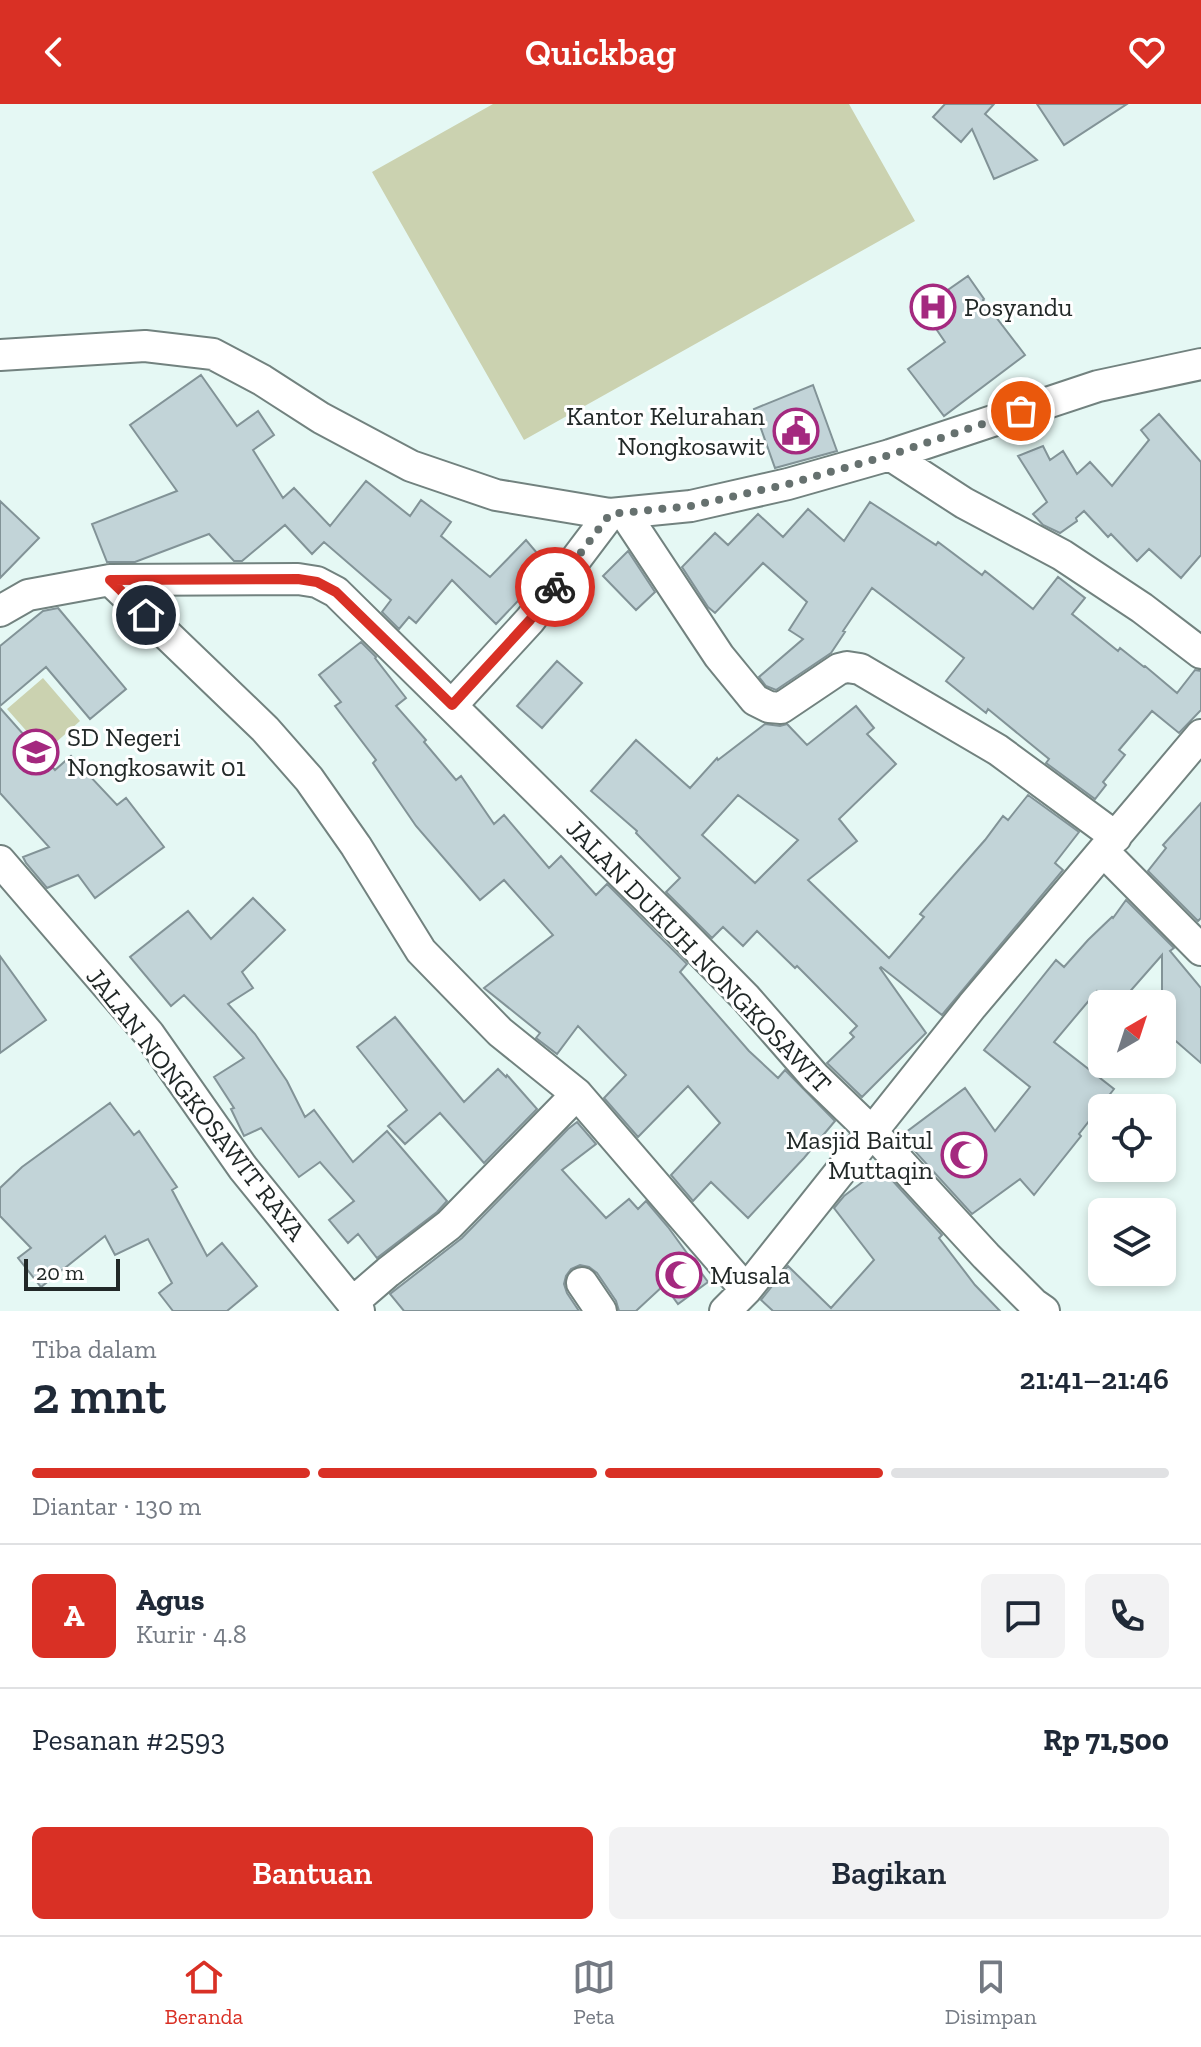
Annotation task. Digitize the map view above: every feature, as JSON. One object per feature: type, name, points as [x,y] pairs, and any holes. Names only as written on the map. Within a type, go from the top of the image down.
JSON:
[{"type":"street","points":[[0,355],[145,346],[213,354],[262,380],[321,418],[411,466],[496,495],[618,514],[691,506],[788,484],[890,455],[1098,386],[1201,364]]},
{"type":"street","points":[[890,455],[964,503],[1062,555],[1142,608],[1201,653]]},
{"type":"street","points":[[452,705],[530,620],[618,514]]},
{"type":"street","points":[[618,514],[719,656],[755,700],[769,707],[781,708],[839,669],[860,669],[998,750],[1110,845],[1201,950]]},
{"type":"street","name":"JALAN DUKUH NONGKOSAWIT","points":[[0,611],[28,595],[110,580],[298,579],[317,582],[336,592],[746,998],[815,1077],[872,1132],[986,1256],[1044,1311]]},
{"type":"street","points":[[110,580],[265,729],[309,779],[356,846],[421,951],[500,1032],[577,1094],[736,1300],[972,1006],[1201,735]]},
{"type":"street","name":"JALAN NONGKOSAWIT RAYA","points":[[0,861],[149,1034],[243,1168],[355,1307]]},
{"type":"street","points":[[355,1307],[388,1272],[449,1225],[577,1094]]},
{"type":"street","points":[[582,1283],[601,1311]]},
{"type":"green space","points":[[493,104],[849,104],[915,221],[524,440],[372,172]]},
{"type":"green space","points":[[43,678],[80,721],[45,752],[7,709]]},
{"type":"building","points":[[945,104],[994,104],[985,114],[1037,160],[994,179],[972,129],[961,142],[933,117]]},
{"type":"building","points":[[1037,104],[1127,104],[1064,145]]},
{"type":"building","points":[[968,276],[1025,355],[944,416],[908,369],[945,342],[922,308]]},
{"type":"building","points":[[201,375],[237,426],[258,411],[274,435],[253,450],[283,498],[294,488],[330,526],[366,481],[410,516],[421,500],[451,522],[441,536],[490,577],[526,540],[548,566],[496,624],[452,580],[416,623],[409,617],[399,629],[382,612],[391,600],[324,542],[312,554],[285,525],[242,561],[234,561],[209,534],[135,562],[107,562],[92,524],[177,491],[130,425]]},
{"type":"building","name":"Kantor Kelurahan Nongkosawit","points":[[813,385],[837,451],[775,468],[754,409]]},
{"type":"building","points":[[1159,414],[1201,462],[1201,555],[1181,578],[1149,549],[1137,561],[1111,534],[1108,537],[1084,511],[1076,518],[1077,521],[1060,533],[1043,525],[1033,514],[1047,502],[1018,456],[1043,446],[1050,460],[1063,451],[1077,474],[1090,462],[1112,486],[1149,440],[1141,430]]},
{"type":"building","points":[[0,501],[39,538],[0,578]]},
{"type":"building","points":[[870,502],[936,545],[938,542],[982,575],[985,571],[1033,609],[1058,577],[1085,598],[1072,614],[1177,693],[1195,670],[1201,671],[1201,710],[1179,733],[1152,711],[1119,750],[1125,755],[1103,782],[1106,785],[1095,799],[1046,763],[1049,759],[988,709],[986,713],[946,681],[964,658],[872,588],[831,653],[776,690],[766,686],[759,677],[803,639],[789,630],[807,602],[763,563],[715,613],[682,567],[715,533],[728,545],[758,514],[783,537],[808,509],[844,541]]},
{"type":"building","points":[[628,551],[655,592],[636,610],[603,576]]},
{"type":"building","points":[[58,608],[126,689],[90,719],[46,667],[0,706],[0,646],[43,611]]},
{"type":"building","points":[[361,642],[406,698],[396,706],[456,780],[461,776],[494,824],[504,815],[549,868],[561,856],[596,895],[607,884],[687,964],[680,972],[749,1051],[778,1078],[785,1070],[835,1121],[748,1218],[711,1182],[693,1201],[671,1175],[720,1123],[688,1086],[638,1137],[604,1098],[626,1075],[578,1026],[557,1054],[536,1038],[540,1033],[484,988],[553,935],[504,880],[480,900],[416,826],[373,763],[376,760],[335,706],[341,702],[319,675]]},
{"type":"building","points":[[557,661],[582,683],[542,728],[517,706]]},
{"type":"building","points":[[856,706],[874,728],[867,734],[896,764],[839,819],[857,841],[808,880],[889,958],[924,917],[920,914],[1003,816],[1008,820],[1028,795],[1079,832],[1055,863],[1063,870],[942,1015],[880,968],[926,1033],[862,1097],[827,1063],[854,1037],[850,1033],[857,1026],[757,931],[743,946],[723,927],[712,938],[666,892],[680,878],[637,831],[591,791],[636,740],[690,788],[717,758],[765,724],[787,724],[807,745]],"holes":[[[738,795],[798,840],[755,883],[702,835]]]},
{"type":"building","points":[[0,708],[55,770],[71,756],[117,805],[126,798],[164,847],[95,898],[78,875],[47,888],[23,857],[49,847],[0,793]]},
{"type":"building","points":[[1201,803],[1201,918],[1198,921],[1148,871],[1166,848],[1163,845]]},
{"type":"building","points":[[253,898],[285,930],[242,972],[253,988],[228,1004],[255,1034],[287,1081],[305,1117],[314,1110],[353,1162],[387,1131],[447,1201],[377,1258],[358,1234],[348,1243],[329,1220],[354,1201],[320,1162],[299,1177],[261,1128],[244,1136],[231,1109],[234,1108],[214,1077],[244,1058],[184,995],[171,1006],[130,957],[188,911],[211,939]]},
{"type":"building","points":[[1126,900],[1174,948],[1170,951],[1201,988],[1201,1063],[1176,1041],[1176,990],[1162,990],[1162,955],[1131,990],[1088,990],[1088,1002],[1054,1042],[1088,1069],[1088,1078],[1100,1078],[1114,1089],[1110,1094],[1088,1094],[1088,1122],[1079,1134],[1081,1136],[1034,1195],[1020,1179],[972,1214],[901,1136],[965,1088],[995,1131],[1030,1087],[984,1050],[1056,960],[1064,967],[1113,918]]},
{"type":"building","points":[[0,956],[46,1020],[0,1053]]},
{"type":"building","points":[[395,1017],[464,1102],[498,1069],[537,1109],[484,1163],[440,1113],[405,1144],[388,1126],[407,1110],[357,1047]]},
{"type":"building","points":[[110,1103],[134,1135],[139,1131],[177,1187],[172,1190],[207,1256],[222,1243],[257,1286],[227,1311],[173,1311],[159,1293],[172,1283],[148,1239],[115,1255],[105,1236],[41,1287],[18,1258],[31,1248],[0,1216],[0,1188],[22,1167]]},
{"type":"building","points":[[577,1122],[596,1144],[562,1170],[606,1218],[629,1199],[638,1209],[646,1201],[708,1282],[678,1304],[664,1285],[636,1311],[619,1311],[616,1301],[597,1273],[580,1265],[571,1269],[564,1284],[579,1311],[404,1311],[390,1294],[462,1238]]},
{"type":"building","points":[[881,1168],[942,1235],[939,1238],[975,1285],[1000,1311],[773,1311],[761,1300],[788,1266],[831,1308],[874,1260],[834,1208],[844,1196]]},
{"type":"way so far","points":[[555,587],[610,514],[691,506],[788,484],[890,455],[1021,411]]},
{"type":"place","name":"Posyandu","points":[[933,307]]},
{"type":"place","name":"Kantor Kelurahan Nongkosawit","points":[[796,431]]},
{"type":"place","name":"SD Negeri Nongkosawit 01","points":[[36,752]]},
{"type":"place","name":"Masjid Baitul Muttaqin","points":[[964,1155]]},
{"type":"place","name":"Musala","points":[[679,1275]]},
{"type":"route","points":[[146,615],[110,580],[298,579],[317,582],[336,592],[452,705],[530,620],[555,587]]}]
